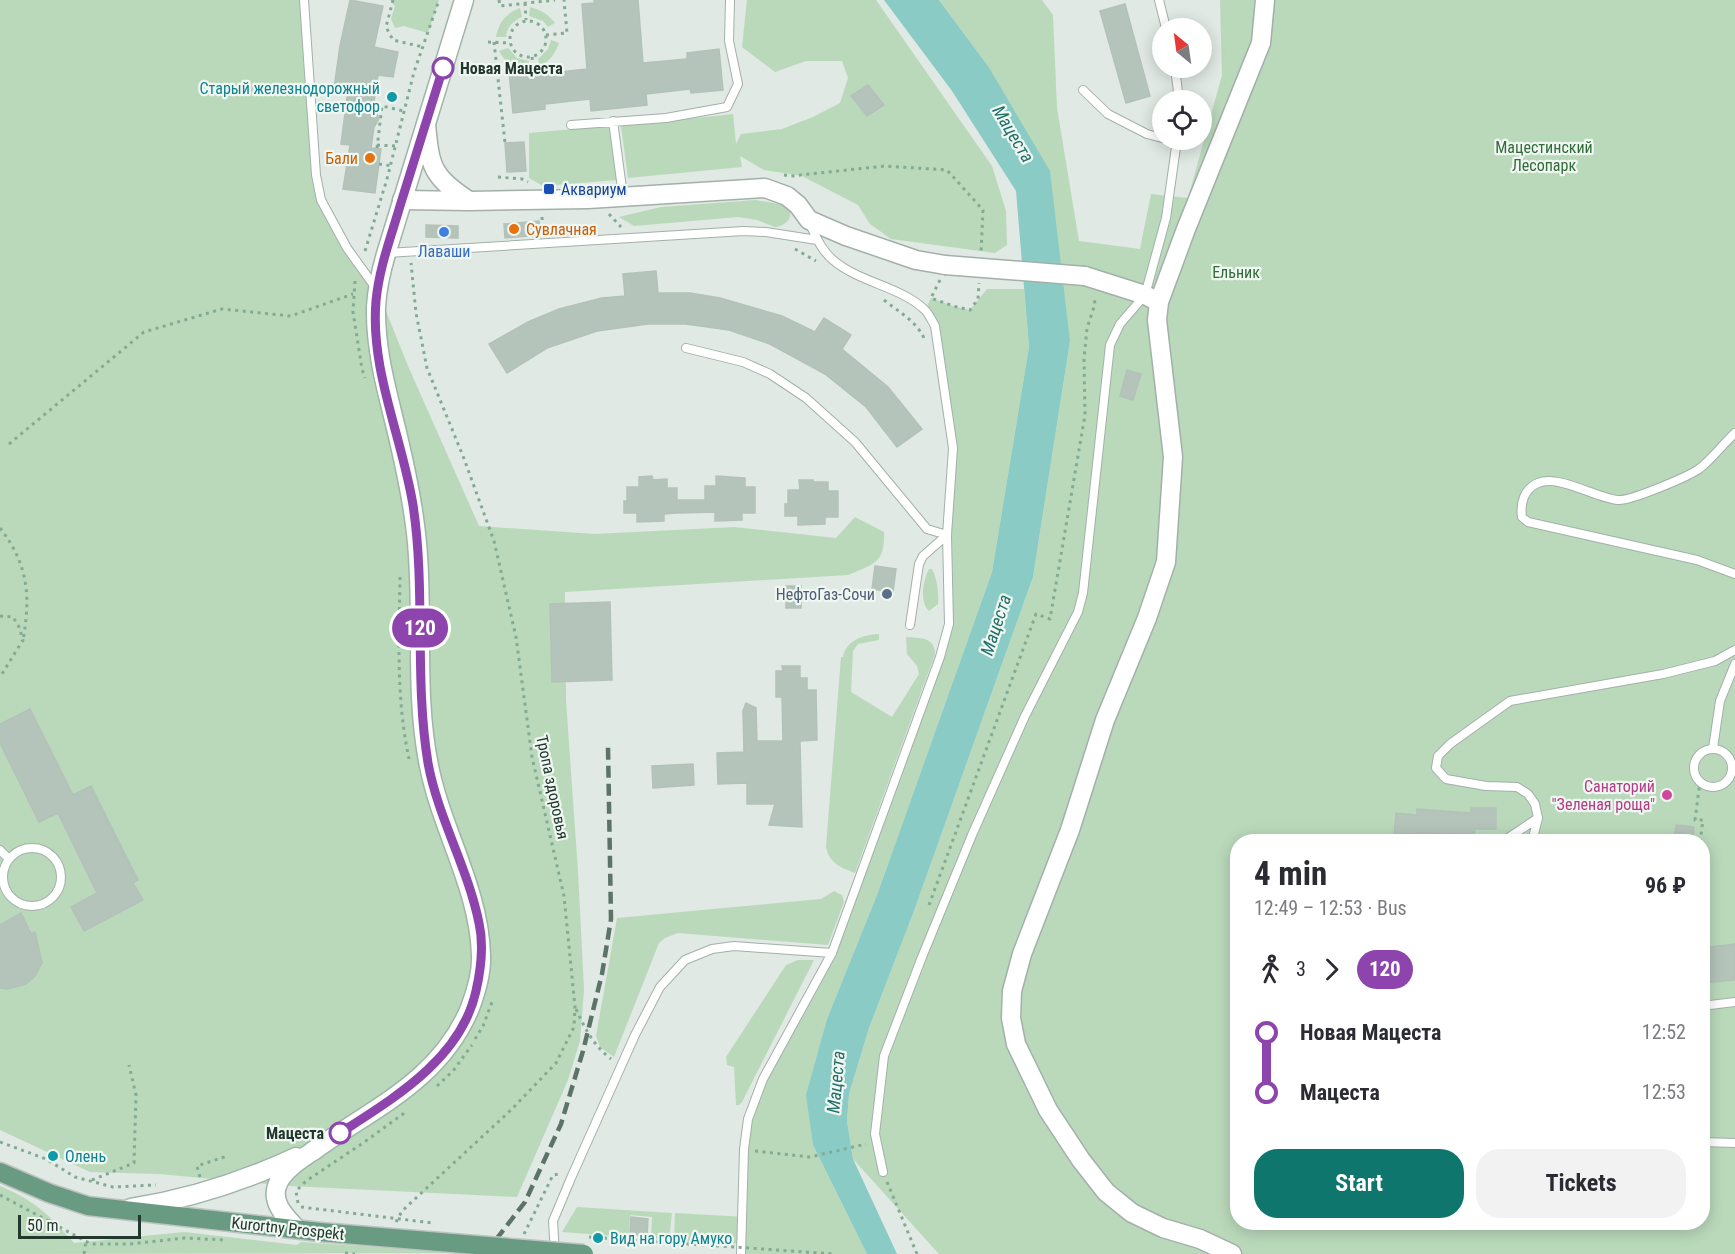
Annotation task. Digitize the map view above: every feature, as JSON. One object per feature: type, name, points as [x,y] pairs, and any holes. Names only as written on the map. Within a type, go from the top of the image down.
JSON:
[{"type":"main road","name":"Kurortny Prospekt","points":[[0,1172],[49,1193],[88,1206],[115,1210],[320,1232],[584,1254]]},
{"type":"street","points":[[296,1228],[283,1214],[276,1200],[277,1184],[292,1166],[395,1098],[442,1057],[467,1015],[475,995],[482,959],[480,924],[437,797],[429,766],[421,710],[420,599],[413,504],[387,395],[379,351],[376,310],[386,254],[464,0]]},
{"type":"street","points":[[1232,1254],[1200,1239],[1163,1228],[1132,1212],[1107,1192],[1081,1160],[1048,1110],[1016,1044],[1011,1018],[1012,991],[1022,954],[1070,830],[1105,720],[1147,618],[1166,562],[1173,458],[1152,298],[1186,229],[1261,44],[1265,0]]},
{"type":"street","points":[[426,123],[433,168],[443,182],[469,201]]},
{"type":"street","points":[[402,200],[469,201],[623,197],[765,188],[787,196],[798,205],[809,220],[943,271],[1084,276],[1152,298]]},
{"type":"street","points":[[115,1210],[165,1202],[220,1188],[261,1174],[322,1145]]},
{"type":"lane","points":[[304,0],[316,176],[321,200],[347,248],[378,291]]},
{"type":"lane","points":[[571,125],[666,118],[727,107],[738,84],[729,41],[730,0]]},
{"type":"lane","points":[[1159,0],[1164,18]]},
{"type":"lane","points":[[1083,90],[1108,114],[1152,135]]},
{"type":"lane","points":[[614,121],[623,197]]},
{"type":"lane","points":[[883,1172],[875,1134],[884,1056],[972,835],[1025,716],[1078,612],[1083,593],[1110,345],[1120,324],[1152,298],[1166,218],[1174,150]]},
{"type":"lane","points":[[741,1254],[744,1149],[748,1119],[763,1079],[832,953],[940,657],[949,624],[946,536],[953,448],[935,326],[925,310],[910,300],[867,281],[832,260],[817,240],[809,220]]},
{"type":"lane","points":[[386,254],[744,231],[817,240]]},
{"type":"lane","points":[[686,348],[743,362],[770,374],[806,398],[855,442],[927,529],[946,536]]},
{"type":"lane","points":[[1735,433],[1698,469],[1656,489],[1620,501],[1550,480],[1538,483],[1527,491],[1520,505],[1522,517],[1528,522],[1697,560],[1735,574]]},
{"type":"lane","points":[[910,625],[919,564],[923,556],[946,536]]},
{"type":"lane","points":[[1534,834],[1538,819],[1535,804],[1528,794],[1517,787],[1486,786],[1446,779],[1436,768],[1438,756],[1450,744],[1510,701],[1663,674],[1715,661],[1735,650]]},
{"type":"lane","points":[[1713,748],[1720,701],[1735,664]]},
{"type":"lane","points":[[1713,748],[1726,752],[1732,764],[1730,777],[1720,786],[1707,786],[1700,781],[1694,765],[1701,753],[1713,748]]},
{"type":"lane","points":[[1515,834],[1538,819]]},
{"type":"lane","points":[[29,849],[40,850],[50,855],[58,864],[61,874],[60,886],[55,896],[46,903],[35,906],[24,905],[14,900],[7,891],[4,880],[4,869],[9,859],[18,852],[29,849]]},
{"type":"lane","points":[[0,850],[9,859]]},
{"type":"lane","points":[[555,1254],[554,1221],[629,1049],[660,987],[685,960],[712,949],[734,946],[832,953]]},
{"type":"lane","points":[[1710,1005],[1735,1002]]},
{"type":"lane","points":[[1710,1142],[1735,1143]]},
{"type":"path","points":[[393,0],[386,27],[393,40],[423,47]]},
{"type":"path","points":[[365,252],[404,111],[439,0]]},
{"type":"path","points":[[499,0],[500,6],[555,0]]},
{"type":"path","points":[[546,35],[567,33],[564,0]]},
{"type":"path","points":[[525,3],[526,20]]},
{"type":"path","points":[[526,20],[540,25],[546,35],[544,47],[540,53],[532,57],[522,57],[516,54],[510,43],[514,26],[526,20]]},
{"type":"path","points":[[488,42],[510,43]]},
{"type":"path","points":[[494,42],[505,143]]},
{"type":"path","points":[[532,57],[532,68]]},
{"type":"path","points":[[395,146],[377,147],[382,106],[404,111]]},
{"type":"path","points":[[885,166],[947,170],[983,210],[980,255]]},
{"type":"path","points":[[606,210],[623,230]]},
{"type":"path","points":[[790,246],[817,261]]},
{"type":"path","name":"Тропа здоровья","points":[[392,1228],[402,1211],[512,1109],[555,1064],[574,1027],[575,1007],[564,896],[532,756],[516,637],[494,541],[427,368],[416,313],[411,263]]},
{"type":"path","points":[[943,271],[931,298],[970,310],[978,300],[979,277]]},
{"type":"path","points":[[9,444],[144,332],[222,309],[291,316],[353,294]]},
{"type":"path","points":[[876,294],[907,316],[920,330],[924,339]]},
{"type":"path","points":[[928,906],[1036,614],[1050,619],[1085,415],[1084,359],[1087,328],[1095,304],[1093,294]]},
{"type":"path","points":[[0,528],[26,576],[28,612],[23,640],[0,677]]},
{"type":"path","points":[[400,574],[398,670],[402,728],[410,762]]},
{"type":"path","points":[[0,616],[13,617],[20,627],[23,640]]},
{"type":"path","points":[[1700,781],[1695,820],[1703,820],[1701,834]]},
{"type":"path","points":[[575,1007],[595,1044],[613,1060]]},
{"type":"path","points":[[90,1181],[134,1163],[136,1095],[129,1065]]},
{"type":"path","points":[[868,1136],[869,1143]]},
{"type":"path","points":[[0,1142],[46,1159],[75,1177],[113,1187],[161,1185]]},
{"type":"path","points":[[744,1149],[810,1157],[857,1146]]},
{"type":"path","points":[[200,1179],[197,1166],[227,1156]]},
{"type":"path","points":[[883,1172],[917,1254]]},
{"type":"path","points":[[524,1234],[553,1175],[571,1178]]},
{"type":"path","points":[[191,1181],[209,1177]]},
{"type":"path","points":[[0,1195],[91,1244],[130,1244],[185,1238],[228,1240]]},
{"type":"path","points":[[84,1254],[86,1241]]},
{"type":"green space","points":[[0,0],[304,0],[321,200],[378,291],[408,366],[479,526],[595,534],[735,527],[836,538],[855,517],[884,532],[882,550],[876,561],[848,575],[565,592],[566,701],[584,990],[580,1041],[568,1080],[517,1197],[290,1186],[159,1174],[90,1172],[0,1130]]},
{"type":"green space","points":[[390,0],[439,0],[428,33],[404,26],[395,28],[391,19],[395,6]]},
{"type":"green space","points":[[747,0],[876,0],[992,166],[1006,211],[1007,245],[995,253],[891,239],[870,224],[858,205],[802,176],[764,170],[740,156],[742,167],[628,178],[621,126],[733,114],[736,144],[741,134],[782,129],[840,103],[848,78],[842,61],[806,61],[775,72],[742,47]]},
{"type":"green space","points":[[939,0],[1042,0],[1053,15],[1057,108],[1079,241],[1140,249],[1151,194],[1188,198],[1201,150],[1212,150],[1212,111],[1222,75],[1220,0],[1735,0],[1735,1254],[939,1254],[853,1159],[847,1121],[849,1094],[869,1028],[914,911],[1033,577],[1070,341],[988,66]]},
{"type":"green space","points":[[530,7],[544,13],[555,23],[548,27],[543,21],[529,16]]},
{"type":"green space","points":[[520,8],[522,17],[511,25],[506,37],[496,37],[504,19]]},
{"type":"green space","points":[[551,40],[559,43],[552,56],[540,67],[538,59],[548,49]]},
{"type":"green space","points":[[508,48],[517,58],[529,61],[527,69],[514,66],[504,58],[499,51]]},
{"type":"green space","points":[[609,126],[617,180],[543,186],[529,178],[529,133]]},
{"type":"green space","points":[[756,200],[785,205],[790,211],[789,220],[775,227],[757,220],[738,217],[634,226],[619,217],[661,207]]},
{"type":"green space","points":[[987,289],[1024,289],[1029,347],[992,572],[877,895],[827,1019],[807,1095],[813,1145],[867,1254],[744,1254],[744,1244],[674,1241],[675,1213],[746,1217],[743,1191],[744,1149],[753,1101],[832,953],[949,624],[947,535],[953,448],[935,326],[925,310],[931,298],[970,310]]},
{"type":"green space","points":[[929,569],[932,569],[935,577],[938,604],[929,611],[924,602],[923,591]]},
{"type":"green space","points":[[879,634],[879,640],[858,644],[853,651],[851,692],[892,717],[919,674],[917,666],[907,654],[906,637],[930,641],[935,654],[855,873],[840,867],[833,861],[826,847],[841,657],[851,643]]},
{"type":"green space","points":[[834,891],[842,895],[844,902],[828,945],[678,933],[665,938],[659,943],[614,1057],[600,1047],[596,1036],[617,918],[821,899]]},
{"type":"green space","points":[[798,960],[814,960],[742,1102],[736,1105],[734,1067],[727,1065],[726,1057],[786,965]]},
{"type":"green space","points":[[0,1186],[41,1210],[74,1243],[184,1232],[297,1245],[301,1242],[460,1253],[0,1254]]},
{"type":"green space","points":[[577,1207],[672,1213],[669,1240],[651,1239],[652,1217],[630,1215],[629,1237],[562,1232]]},
{"type":"water","points":[[884,0],[939,0],[988,66],[1050,171],[1070,341],[1033,577],[914,911],[869,1028],[849,1094],[847,1121],[853,1159],[897,1254],[867,1254],[813,1145],[806,1095],[827,1019],[877,895],[992,572],[1029,347],[1016,191],[952,91]]},
{"type":"building","points":[[350,0],[383,6],[374,47],[398,52],[393,77],[378,75],[374,102],[377,103],[376,111],[379,119],[374,127],[371,148],[381,149],[375,193],[343,189],[350,145],[341,144],[348,90],[334,88]]},
{"type":"building","points":[[594,0],[638,0],[643,63],[687,59],[687,53],[719,49],[723,90],[691,93],[690,89],[646,94],[647,105],[591,111],[590,99],[545,104],[545,109],[513,113],[509,72],[541,68],[542,74],[587,69],[582,4],[594,3]]},
{"type":"building","points":[[1125,4],[1150,96],[1126,103],[1100,11]]},
{"type":"building","points":[[868,85],[884,105],[867,116],[851,96]]},
{"type":"building","points":[[524,142],[526,171],[507,172],[505,143]]},
{"type":"building","points":[[539,221],[540,235],[505,238],[504,224]]},
{"type":"building","points":[[426,225],[458,226],[458,238],[426,237]]},
{"type":"building","points":[[656,271],[658,293],[690,293],[720,298],[782,316],[815,332],[824,318],[851,335],[842,349],[888,387],[922,429],[897,447],[866,407],[825,374],[770,344],[729,330],[686,324],[648,324],[597,331],[547,348],[507,373],[489,344],[528,322],[559,309],[602,298],[625,296],[623,274]]},
{"type":"building","points":[[1127,370],[1141,374],[1133,400],[1120,396]]},
{"type":"building","points":[[652,476],[653,480],[667,479],[667,488],[677,488],[677,500],[705,500],[705,486],[716,486],[716,476],[745,478],[745,487],[755,487],[755,513],[742,513],[742,520],[715,521],[715,512],[664,514],[664,521],[637,522],[637,513],[624,513],[627,487],[639,487],[639,477]]},
{"type":"building","points":[[799,480],[828,482],[828,491],[838,491],[838,517],[825,517],[825,524],[798,525],[798,516],[785,516],[788,490],[800,490]]},
{"type":"building","points":[[875,566],[896,569],[893,592],[872,589]]},
{"type":"building","points":[[786,586],[801,586],[801,608],[786,608]]},
{"type":"building","points":[[610,602],[612,680],[552,682],[550,604]]},
{"type":"building","points":[[782,666],[800,666],[800,678],[807,678],[807,690],[816,690],[817,740],[800,741],[802,827],[769,825],[775,804],[747,804],[747,783],[718,784],[717,753],[744,752],[743,711],[746,703],[756,708],[757,741],[783,741],[782,697],[776,697],[776,671],[783,671]]},
{"type":"building","points":[[30,709],[73,795],[91,786],[138,880],[133,883],[143,900],[84,931],[71,907],[97,893],[58,813],[39,822],[0,743],[0,724]]},
{"type":"building","points":[[693,764],[694,785],[653,788],[652,766]]},
{"type":"building","points":[[1471,808],[1496,808],[1496,829],[1475,829],[1474,834],[1394,834],[1396,813],[1417,815],[1417,809],[1471,813]]},
{"type":"building","points":[[1676,825],[1694,827],[1693,834],[1675,834]]},
{"type":"building","points":[[21,913],[31,934],[35,932],[42,963],[35,976],[26,984],[8,989],[0,988],[0,925]]},
{"type":"building","points":[[1735,944],[1735,980],[1710,982],[1710,947]]},
{"type":"building","points":[[631,1217],[648,1219],[647,1236],[630,1234]]},
{"type":"railway","points":[[485,1254],[525,1202],[561,1124],[583,1051],[602,974],[611,919],[608,747]]},
{"type":"bus line","name":"120","points":[[340,1133],[395,1098],[442,1057],[469,1010],[475,995],[482,959],[480,924],[437,797],[429,766],[421,710],[420,599],[413,504],[387,395],[376,326],[376,298],[380,276],[443,68]]},
{"type":"place","name":"Новая Мацеста","points":[[443,68]]},
{"type":"place","name":"Старый железнодорожный светофор","points":[[392,97]]},
{"type":"place","name":"Бали","points":[[370,158]]},
{"type":"place","name":"Аквариум","points":[[549,189]]},
{"type":"place","name":"Сувлачная","points":[[514,229]]},
{"type":"place","name":"Лаваши","points":[[444,232]]},
{"type":"place","name":"НефтоГаз-Сочи","points":[[887,594]]},
{"type":"place","name":"Санаторий \"Зеленая роща\"","points":[[1667,795]]},
{"type":"place","name":"Мацеста","points":[[340,1133]]},
{"type":"place","name":"Олень","points":[[53,1156]]},
{"type":"place","name":"Вид на гору Амуко","points":[[598,1238]]},
{"type":"park label","name":"Мацестинский Лесопарк","points":[[1544,156]]},
{"type":"park label","name":"Ельник","points":[[1236,272]]}]
